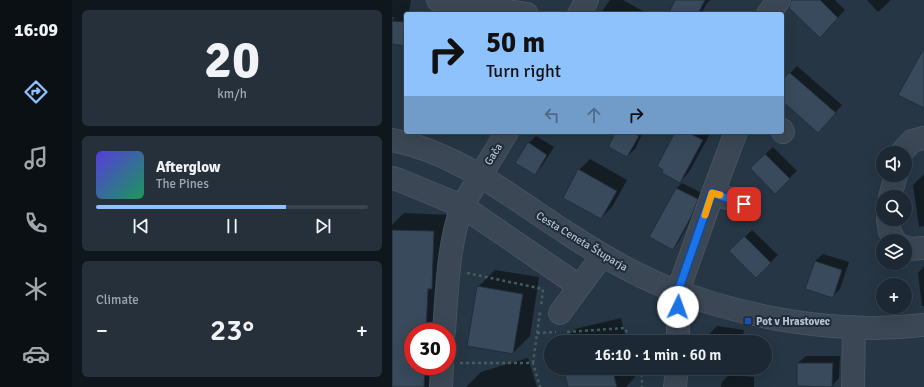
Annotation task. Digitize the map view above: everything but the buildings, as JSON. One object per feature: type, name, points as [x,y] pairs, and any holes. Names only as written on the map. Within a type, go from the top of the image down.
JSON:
[{"type":"street","points":[[438,0],[514,12]]},
{"type":"street","points":[[580,12],[587,0]]},
{"type":"street","name":"Gača","points":[[445,323],[448,270],[462,206],[506,134]]},
{"type":"street","points":[[678,335],[678,291],[712,193],[735,134]]},
{"type":"street","points":[[907,146],[912,141],[924,138]]},
{"type":"street","name":"Cesta Ceneta Štuparja","points":[[392,140],[418,139],[480,176],[602,256],[641,276],[701,299],[750,313],[806,323],[879,328],[924,325]]},
{"type":"street","points":[[392,178],[462,206],[579,286]]},
{"type":"street","points":[[712,193],[744,204]]},
{"type":"street","points":[[912,249],[924,248]]},
{"type":"street","points":[[562,326],[579,286],[602,256]]},
{"type":"street","points":[[853,387],[854,327]]},
{"type":"street","points":[[441,387],[445,375]]},
{"type":"street","points":[[675,387],[676,375]]},
{"type":"path","points":[[448,270],[543,289],[533,363],[540,387]]},
{"type":"path","points":[[537,333],[562,326],[625,328],[628,335]]},
{"type":"path","points":[[456,364],[533,363]]},
{"type":"path","points":[[641,375],[642,387]]},
{"type":"slow traffic","points":[[705,215],[712,193],[720,195]]},
{"type":"place","name":"Pot v Hrastovec","points":[[748,321]]},
{"type":"route","points":[[678,307],[678,291],[712,193],[744,204]]}]
